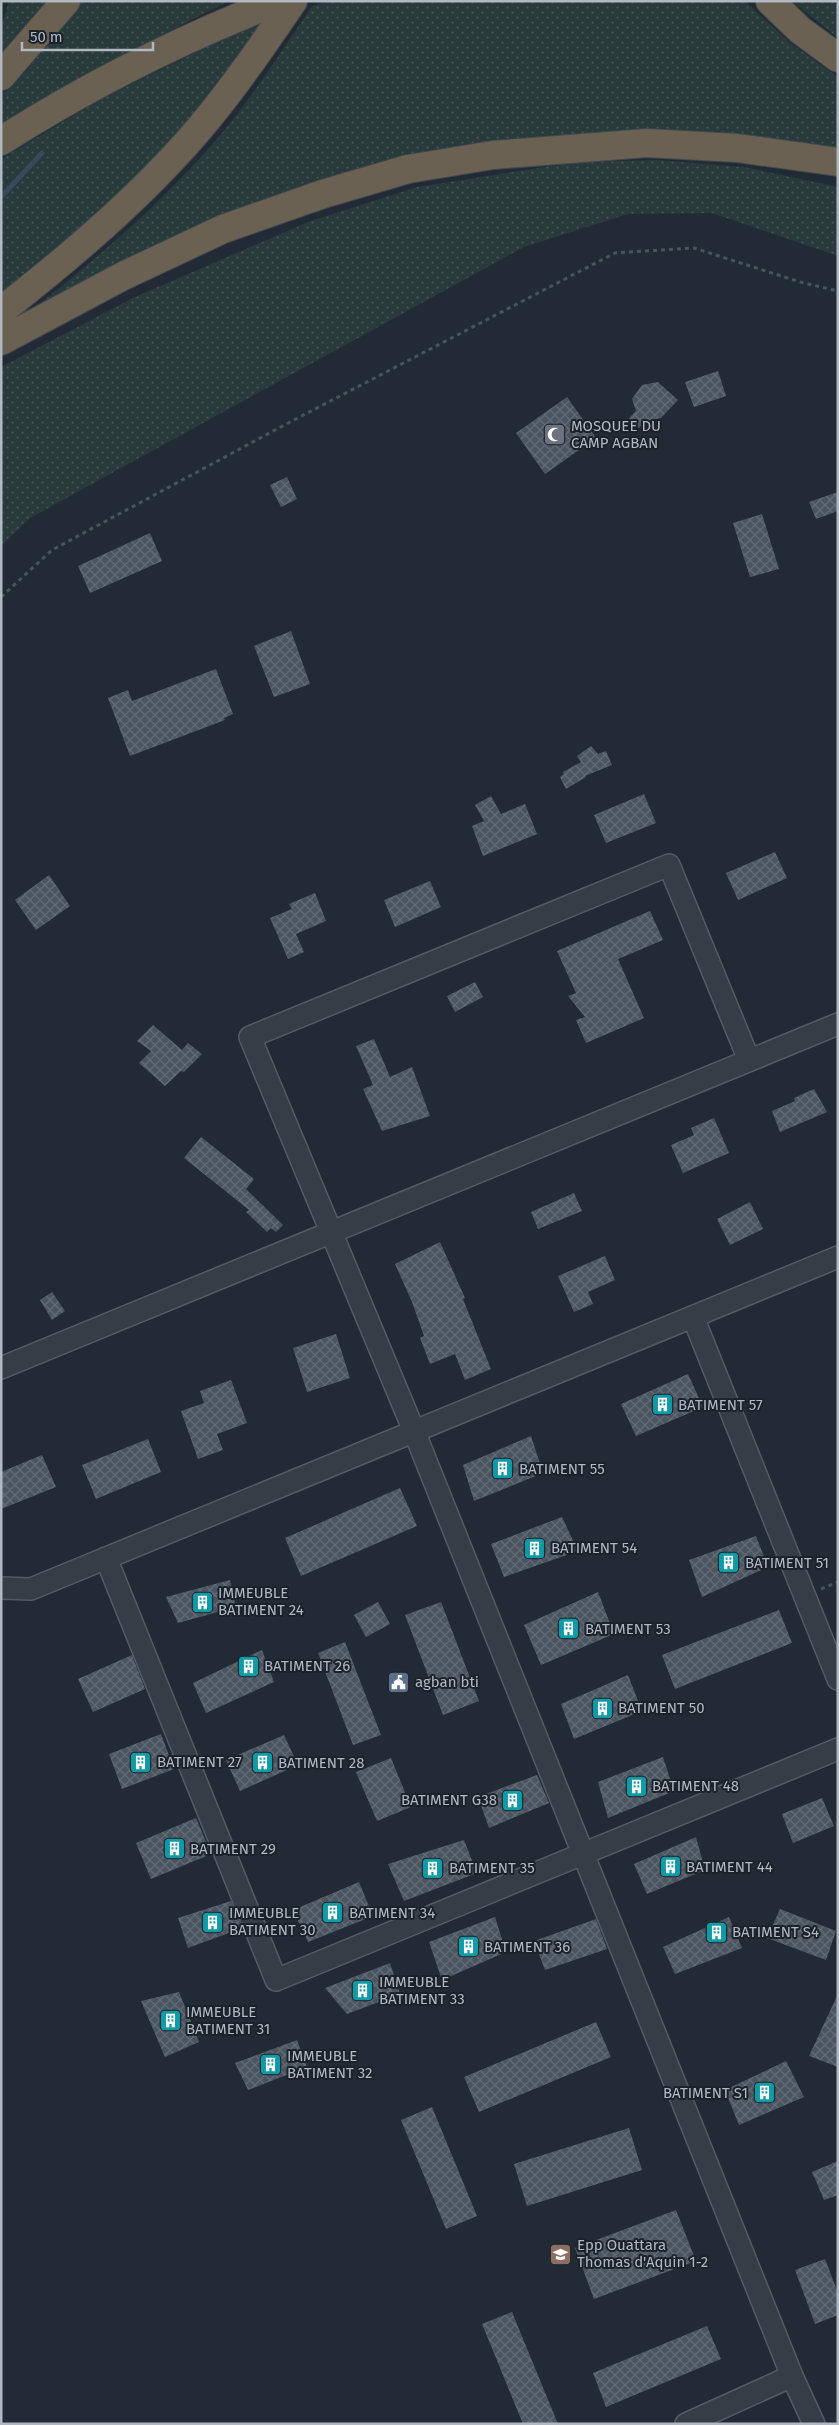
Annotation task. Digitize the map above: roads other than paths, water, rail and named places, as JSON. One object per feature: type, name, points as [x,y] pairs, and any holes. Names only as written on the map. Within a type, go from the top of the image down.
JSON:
[{"type":"highway","points":[[1,76],[66,1]]},
{"type":"highway","points":[[1,141],[118,72],[209,28],[278,1]]},
{"type":"highway","points":[[1,311],[71,255],[133,198],[198,130],[258,52],[293,1]]},
{"type":"highway","points":[[770,1],[800,30],[838,58]]},
{"type":"highway","points":[[1,341],[123,276],[222,229],[323,194],[408,169],[493,155],[647,144],[737,148],[838,162]]},
{"type":"lane","points":[[749,1060],[669,865],[250,1037],[414,1431],[792,2376],[814,2424]]},
{"type":"lane","points":[[1,1368],[838,1024]]},
{"type":"lane","points":[[1,1588],[31,1589],[838,1257]]},
{"type":"lane","points":[[693,1317],[838,1679]]},
{"type":"lane","points":[[106,1558],[276,1980],[838,1749]]},
{"type":"lane","points":[[686,2424],[792,2376]]},
{"type":"waterway","points":[[1,197],[42,153]]},
{"type":"place","name":"MOSQUEE DU CAMP AGBAN","points":[[555,435]]},
{"type":"place","name":"BATIMENT 57","points":[[662,1405]]},
{"type":"place","name":"BATIMENT 55","points":[[503,1469]]},
{"type":"place","name":"BATIMENT 54","points":[[535,1548]]},
{"type":"place","name":"BATIMENT 51","points":[[729,1563]]},
{"type":"place","name":"IMMEUBLE BATIMENT 24","points":[[202,1602]]},
{"type":"place","name":"BATIMENT 53","points":[[569,1629]]},
{"type":"place","name":"BATIMENT 26","points":[[248,1666]]},
{"type":"place","name":"agban bti","points":[[399,1682]]},
{"type":"place","name":"BATIMENT 50","points":[[602,1708]]},
{"type":"place","name":"BATIMENT 27","points":[[141,1762]]},
{"type":"place","name":"BATIMENT 28","points":[[262,1763]]},
{"type":"place","name":"BATIMENT 48","points":[[636,1786]]},
{"type":"place","name":"BATIMENT G38","points":[[513,1800]]},
{"type":"place","name":"BATIMENT 29","points":[[174,1849]]},
{"type":"place","name":"BATIMENT 44","points":[[670,1867]]},
{"type":"place","name":"BATIMENT 35","points":[[433,1868]]},
{"type":"place","name":"BATIMENT 34","points":[[333,1913]]},
{"type":"place","name":"IMMEUBLE BATIMENT 30","points":[[213,1922]]},
{"type":"place","name":"BATIMENT S4","points":[[716,1932]]},
{"type":"place","name":"BATIMENT 36","points":[[468,1947]]},
{"type":"place","name":"IMMEUBLE BATIMENT 33","points":[[363,1991]]},
{"type":"place","name":"IMMEUBLE BATIMENT 31","points":[[170,2021]]},
{"type":"place","name":"IMMEUBLE BATIMENT 32","points":[[271,2065]]},
{"type":"place","name":"BATIMENT S1","points":[[764,2093]]},
{"type":"place","name":"Epp Ouattara Thomas d'Aquin 1-2","points":[[561,2254]]}]
